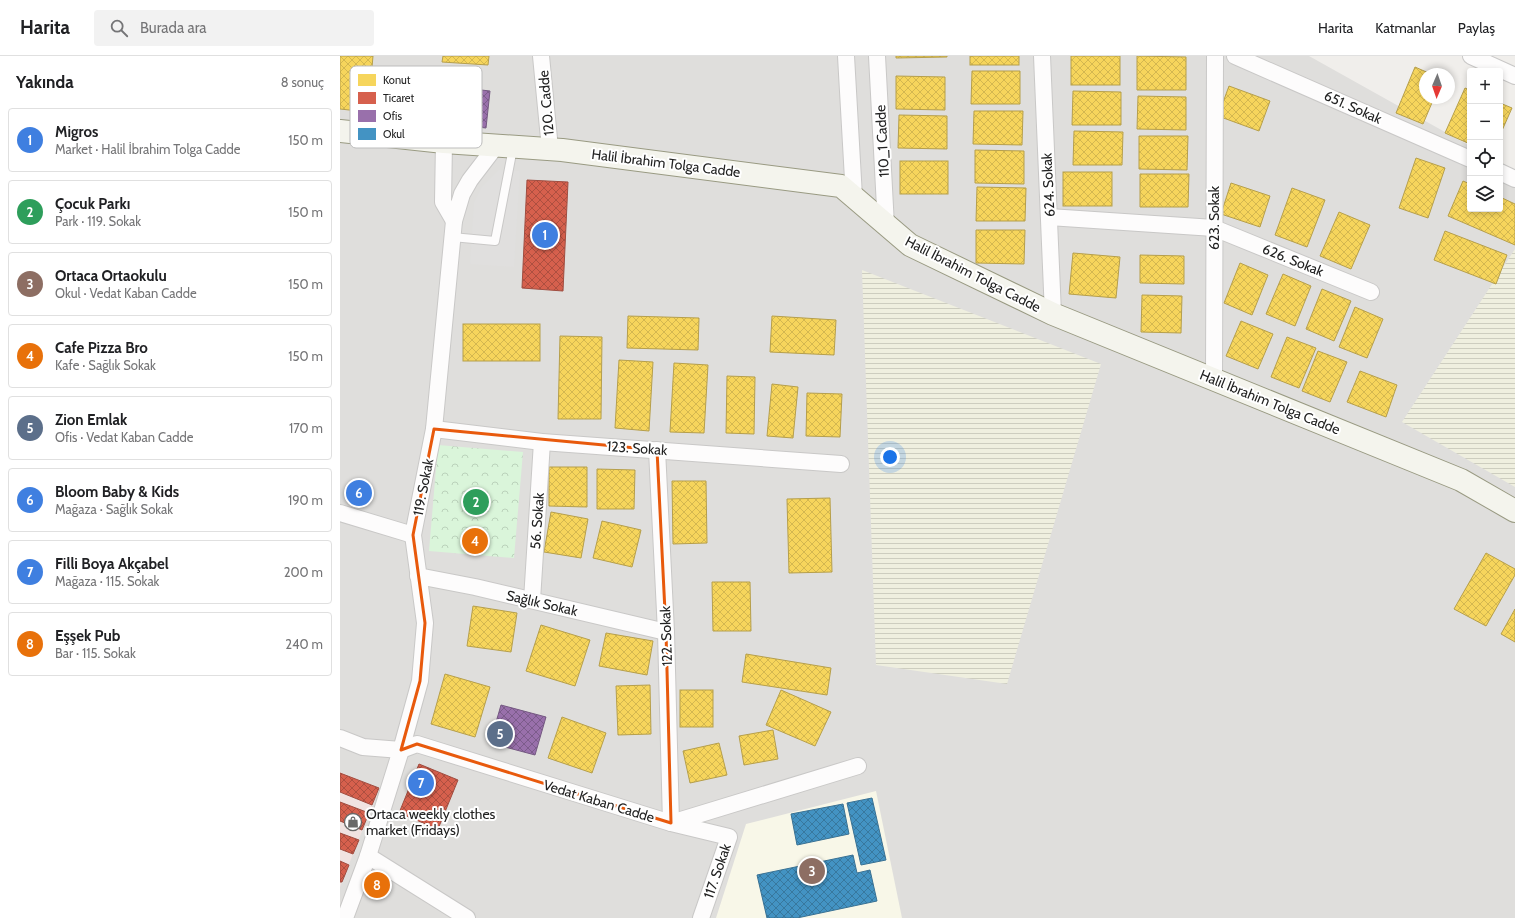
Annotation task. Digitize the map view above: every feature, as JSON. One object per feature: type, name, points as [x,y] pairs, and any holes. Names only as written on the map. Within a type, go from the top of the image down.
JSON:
[{"type":"street","name":"120. Cadde","points":[[541,56],[550,149]]},
{"type":"street","points":[[846,56],[854,197]]},
{"type":"street","name":"110_1 Cadde","points":[[877,56],[886,226]]},
{"type":"street","name":"624. Sokak","points":[[1042,56],[1053,314]]},
{"type":"street","name":"623. Sokak","points":[[1214,380],[1215,56]]},
{"type":"street","name":"651. Sokak","points":[[1235,56],[1467,158]]},
{"type":"street","points":[[1471,56],[1515,76]]},
{"type":"street","name":"Halil İbrahim Tolga Cadde","points":[[340,131],[350,132]]},
{"type":"street","name":"Halil İbrahim Tolga Cadde","points":[[482,144],[550,149],[841,186],[910,245],[1053,314],[1461,480],[1515,511]]},
{"type":"street","name":"119. Sokak","points":[[343,917],[368,856],[401,750],[420,681],[424,623],[413,535],[434,429],[454,221],[462,194],[470,180],[505,146]]},
{"type":"street","points":[[444,148],[443,202],[454,221]]},
{"type":"street","points":[[1503,173],[1515,178]]},
{"type":"street","name":"626. Sokak","points":[[1049,217],[1214,228],[1371,292]]},
{"type":"street","name":"123. Sokak","points":[[434,429],[542,442],[841,464]]},
{"type":"street","name":"56. Sokak","points":[[532,600],[542,442]]},
{"type":"street","name":"122. Sokak","points":[[657,450],[666,632],[671,823]]},
{"type":"street","points":[[340,513],[413,535]]},
{"type":"street","name":"Sağlık Sokak","points":[[418,576],[532,600],[666,632]]},
{"type":"street","name":"Vedat Kaban Cadde","points":[[340,738],[363,746],[401,750],[416,744],[671,823],[858,766]]},
{"type":"street","name":"117. Sokak","points":[[671,823],[729,836],[702,918]]},
{"type":"street","points":[[368,856],[468,918]]},
{"type":"lane","points":[[452,238],[495,240],[505,146]]},
{"type":"highlighted area","points":[[434,429],[657,450],[666,632],[671,823],[417,744],[401,750],[420,681],[425,623],[413,535]]},
{"type":"shaded area","points":[[340,56],[1309,56],[1467,144],[1467,212],[1503,212],[1503,164],[1515,171],[1515,918],[340,918]]},
{"type":"shaded area","points":[[499,170],[520,171],[514,267],[470,264],[474,203],[482,187]]},
{"type":"shaded area","name":"Ortaca weekly clothes market (Fridays)","points":[[340,772],[379,788],[340,887]]},
{"type":"shaded area","points":[[876,791],[902,918],[716,918],[746,824]]},
{"type":"green space","points":[[1515,249],[1515,487],[1402,422]]},
{"type":"green space","points":[[862,270],[1101,364],[1007,684],[876,665]]},
{"type":"green space","points":[[438,445],[523,452],[514,558],[429,551]]},
{"type":"building: Konut","points":[[340,56],[373,56],[372,66],[350,66],[350,110],[340,109]]},
{"type":"building: Konut","points":[[443,56],[489,56],[488,65],[442,62]]},
{"type":"building: Konut","points":[[896,56],[947,56],[947,57],[896,58]]},
{"type":"building: Konut","points":[[970,56],[1019,56],[1019,65],[970,65]]},
{"type":"building: Konut","points":[[1071,56],[1120,56],[1120,85],[1071,85]]},
{"type":"building: Konut","points":[[1137,56],[1186,57],[1186,90],[1137,90]]},
{"type":"building: Konut","points":[[1415,67],[1419,69],[1419,104],[1431,104],[1423,124],[1396,113]]},
{"type":"building: Konut","points":[[972,71],[1020,71],[1020,104],[971,104]]},
{"type":"building: Konut","points":[[896,76],[945,77],[945,110],[896,109]]},
{"type":"building: Konut","points":[[1229,86],[1270,101],[1259,131],[1218,116]]},
{"type":"building: Konut","points":[[1465,88],[1467,89],[1467,143],[1445,133]]},
{"type":"building: Konut","points":[[1073,91],[1121,92],[1121,125],[1072,125]]},
{"type":"building: Konut","points":[[1138,96],[1186,97],[1186,130],[1137,129]]},
{"type":"building: Konut","points":[[1503,104],[1512,108],[1503,128]]},
{"type":"building: Konut","points":[[974,111],[1023,111],[1022,145],[973,144]]},
{"type":"building: Konut","points":[[899,115],[947,116],[947,149],[898,148]]},
{"type":"building: Konut","points":[[1074,131],[1123,132],[1122,165],[1073,165]]},
{"type":"building: Konut","points":[[1139,136],[1188,136],[1187,170],[1139,169]]},
{"type":"building: Konut","points":[[975,150],[1024,151],[1024,184],[975,183]]},
{"type":"building: Konut","points":[[1416,158],[1445,168],[1428,218],[1399,208]]},
{"type":"building: Konut","points":[[900,161],[948,161],[948,194],[900,194]]},
{"type":"building: Konut","points":[[1063,172],[1112,172],[1112,206],[1063,206]]},
{"type":"building: Konut","points":[[1140,174],[1189,174],[1188,207],[1140,207]]},
{"type":"building: Konut","points":[[1463,181],[1467,183],[1467,212],[1503,212],[1503,198],[1515,204],[1515,245],[1448,216]]},
{"type":"building: Konut","points":[[1231,183],[1270,196],[1260,227],[1221,214]]},
{"type":"building: Konut","points":[[977,187],[1026,188],[1025,221],[976,221]]},
{"type":"building: Konut","points":[[1292,188],[1325,200],[1307,247],[1275,235]]},
{"type":"building: Konut","points":[[1339,212],[1370,225],[1351,269],[1320,256]]},
{"type":"building: Konut","points":[[976,230],[1025,230],[1024,264],[976,263]]},
{"type":"building: Konut","points":[[1445,231],[1507,255],[1496,284],[1434,260]]},
{"type":"building: Konut","points":[[1073,253],[1120,257],[1116,298],[1069,294]]},
{"type":"building: Konut","points":[[1140,255],[1184,256],[1184,284],[1140,283]]},
{"type":"building: Konut","points":[[1240,263],[1268,275],[1252,315],[1224,303]]},
{"type":"building: Konut","points":[[1283,274],[1311,286],[1295,326],[1266,314]]},
{"type":"building: Konut","points":[[1322,289],[1351,301],[1334,341],[1306,329]]},
{"type":"building: Konut","points":[[1142,295],[1182,296],[1181,333],[1141,332]]},
{"type":"building: Konut","points":[[1355,307],[1383,319],[1367,358],[1339,347]]},
{"type":"building: Konut","points":[[628,316],[699,318],[698,350],[627,348]]},
{"type":"building: Konut","points":[[772,316],[836,320],[834,355],[770,352]]},
{"type":"building: Konut","points":[[1241,321],[1273,334],[1258,369],[1226,356]]},
{"type":"building: Konut","points":[[463,324],[540,324],[540,361],[463,361]]},
{"type":"building: Konut","points":[[560,336],[602,337],[601,419],[558,419]]},
{"type":"building: Konut","points":[[1287,337],[1316,348],[1299,388],[1271,377]]},
{"type":"building: Konut","points":[[1318,351],[1347,362],[1330,402],[1302,391]]},
{"type":"building: Konut","points":[[619,360],[653,362],[649,431],[615,428]]},
{"type":"building: Konut","points":[[674,363],[708,365],[704,433],[670,432]]},
{"type":"building: Konut","points":[[1360,371],[1397,385],[1386,417],[1347,402]]},
{"type":"building: Konut","points":[[727,376],[755,377],[754,434],[726,433]]},
{"type":"building: Konut","points":[[772,384],[798,387],[793,438],[767,436]]},
{"type":"building: Konut","points":[[807,393],[842,394],[840,437],[806,436]]},
{"type":"building: Konut","points":[[549,467],[587,467],[587,507],[549,506]]},
{"type":"building: Konut","points":[[597,469],[635,470],[634,509],[597,509]]},
{"type":"building: Konut","points":[[672,481],[706,481],[707,543],[673,544]]},
{"type":"building: Konut","points":[[830,498],[832,572],[789,573],[787,499]]},
{"type":"building: Konut","points":[[551,512],[588,519],[581,558],[544,552]]},
{"type":"building: Konut","points":[[602,521],[641,530],[632,567],[593,558]]},
{"type":"building: Konut","points":[[1486,553],[1515,569],[1515,575],[1486,626],[1454,609]]},
{"type":"building: Konut","points":[[712,582],[750,582],[751,631],[713,631]]},
{"type":"building: Konut","points":[[473,606],[517,613],[511,652],[467,646]]},
{"type":"building: Konut","points":[[1515,609],[1515,642],[1501,634]]},
{"type":"building: Konut","points":[[541,625],[590,640],[575,686],[526,671]]},
{"type":"building: Konut","points":[[606,633],[653,641],[647,675],[599,666]]},
{"type":"building: Konut","points":[[746,654],[831,668],[827,695],[742,682]]},
{"type":"building: Konut","points":[[445,674],[490,687],[475,737],[431,724]]},
{"type":"building: Konut","points":[[650,685],[651,734],[618,735],[616,686]]},
{"type":"building: Konut","points":[[680,690],[713,690],[713,727],[680,727]]},
{"type":"building: Konut","points":[[781,690],[831,712],[815,746],[766,725]]},
{"type":"building: Konut","points":[[562,717],[606,733],[592,773],[548,758]]},
{"type":"building: Konut","points":[[773,730],[778,759],[744,765],[739,736]]},
{"type":"building: Konut","points":[[719,743],[727,775],[690,783],[683,751]]},
{"type":"building: Ticaret","points":[[527,180],[568,182],[563,291],[522,288]]},
{"type":"building: Ticaret","points":[[419,764],[458,780],[438,829],[399,813]]},
{"type":"building: Ticaret","points":[[340,773],[379,788],[372,805],[340,792]]},
{"type":"building: Ticaret","points":[[340,802],[369,813],[362,830],[340,821]]},
{"type":"building: Ticaret","points":[[340,833],[359,840],[353,854],[340,849]]},
{"type":"building: Ticaret","points":[[340,861],[349,865],[342,882],[340,882]]},
{"type":"building: Ofis","points":[[482,90],[490,91],[486,128],[482,128]]},
{"type":"building: Ofis","points":[[501,705],[546,717],[535,755],[490,743]]},
{"type":"building: Okul","points":[[872,798],[886,860],[861,865],[847,803]]},
{"type":"building: Okul","points":[[843,804],[849,834],[797,845],[791,814]]},
{"type":"building: Okul","points":[[853,855],[857,873],[870,870],[877,901],[797,918],[767,918],[757,875]]},
{"type":"place","name":"Migros","points":[[545,235]]},
{"type":"place","name":"Bloom Baby & Kids","points":[[359,493]]},
{"type":"place","name":"Çocuk Parkı","points":[[476,502]]},
{"type":"place","name":"Cafe Pizza Bro","points":[[475,541]]},
{"type":"place","name":"Zion Emlak","points":[[500,734]]},
{"type":"place","name":"Filli Boya Akçabel","points":[[421,783]]},
{"type":"place","name":"Ortaca weekly clothes market (Fridays)","points":[[353,822]]},
{"type":"place","name":"Ortaca Ortaokulu","points":[[812,871]]},
{"type":"place","name":"Eşşek Pub","points":[[377,885]]}]
